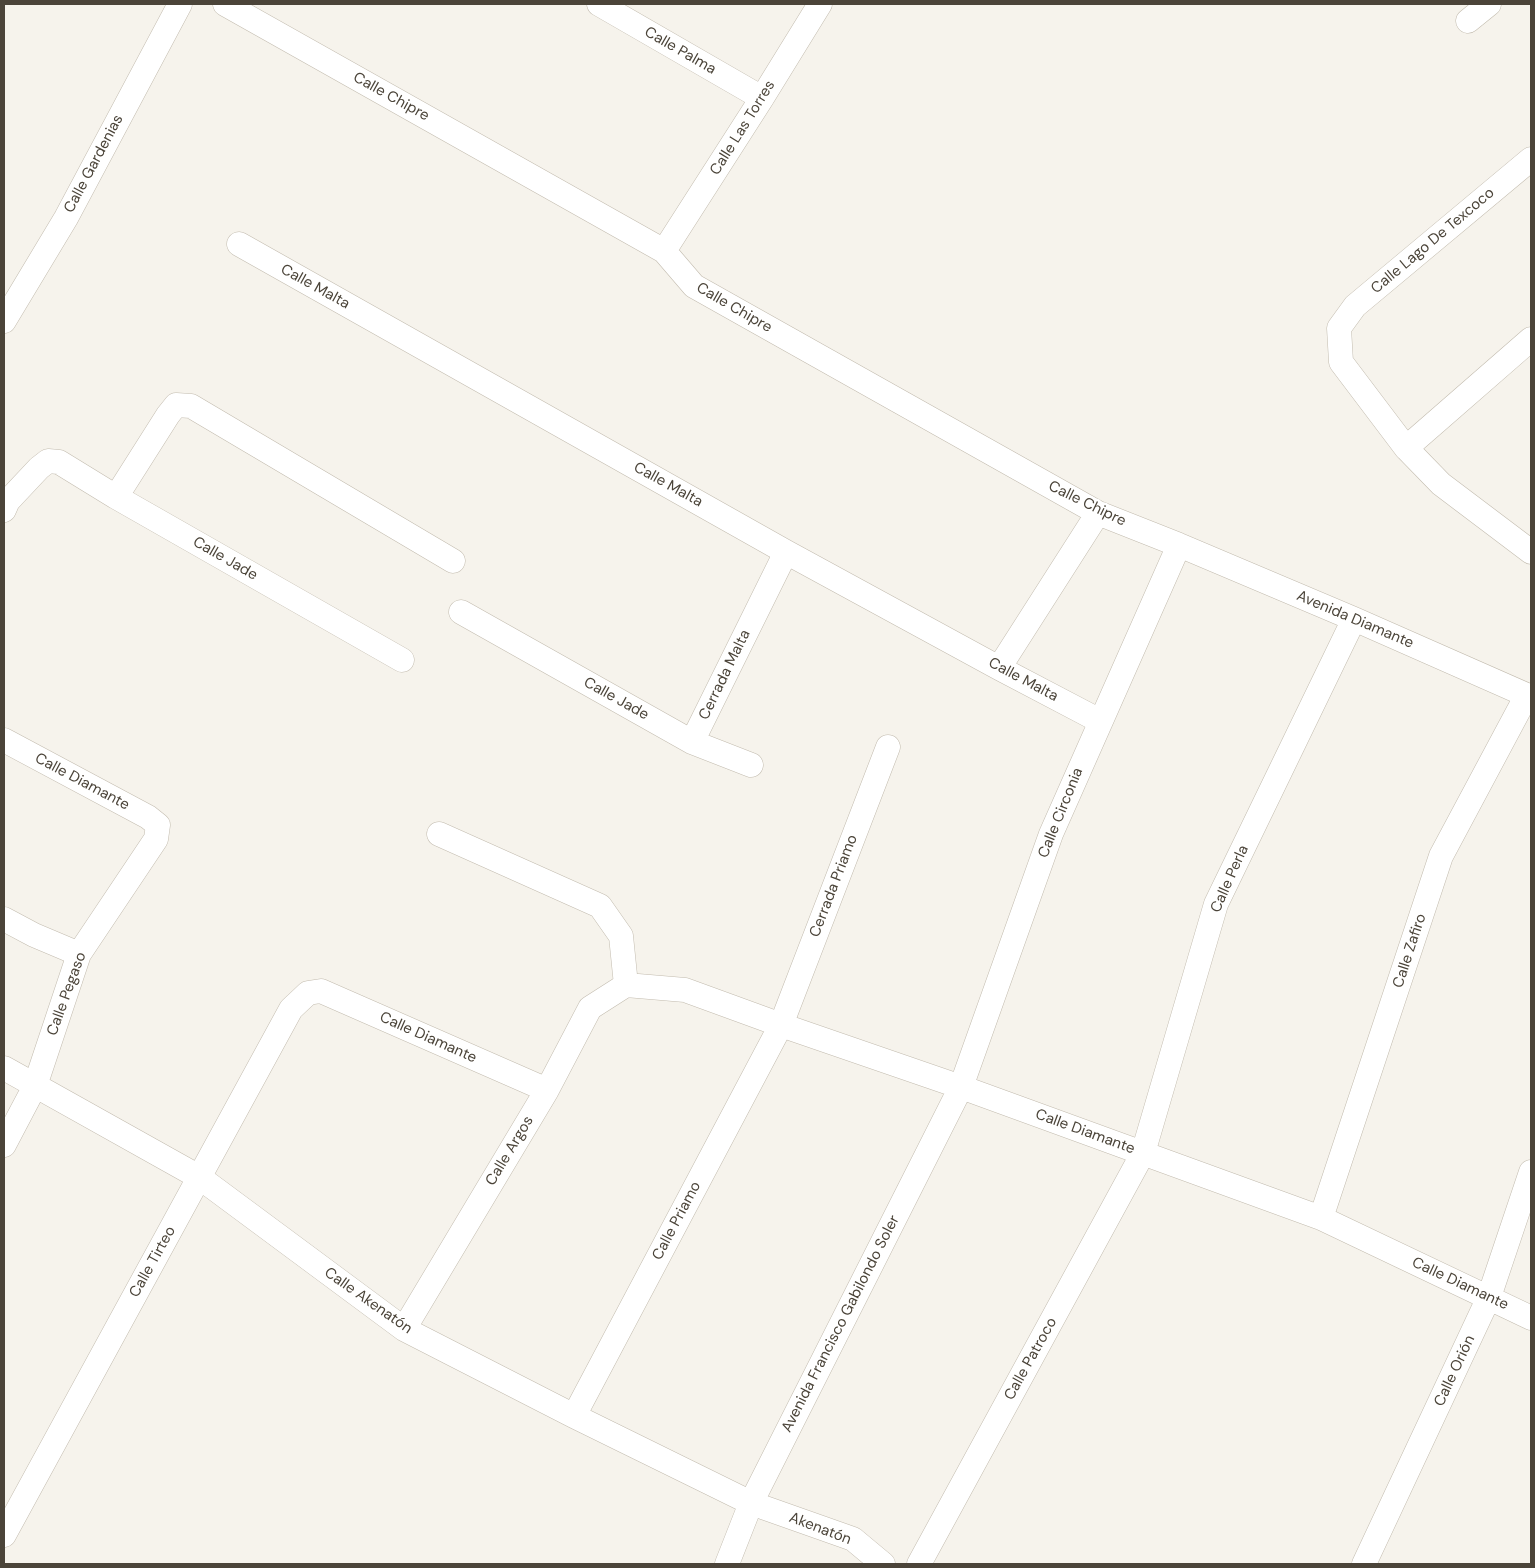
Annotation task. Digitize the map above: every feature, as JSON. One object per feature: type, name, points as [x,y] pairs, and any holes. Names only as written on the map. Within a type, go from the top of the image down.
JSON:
[{"type":"street","name":"Calle Gardenias","points":[[4,321],[66,218],[180,4]]},
{"type":"street","name":"Calle Chipre","points":[[225,4],[664,251],[694,286],[1098,513],[1179,545]]},
{"type":"street","name":"Calle Palma","points":[[598,4],[762,98]]},
{"type":"street","name":"Calle Las Torres","points":[[664,251],[820,4]]},
{"type":"street","points":[[1468,21],[1488,4]]},
{"type":"street","name":"Calle Lago De Texcoco","points":[[1406,448],[1341,362],[1339,328],[1355,306],[1531,159]]},
{"type":"street","name":"Calle Malta","points":[[239,244],[786,552],[1100,721]]},
{"type":"street","points":[[1529,547],[1441,484],[1406,448],[1531,340]]},
{"type":"street","points":[[116,497],[176,405],[191,406],[453,561]]},
{"type":"street","name":"Calle Jade","points":[[5,503],[48,461],[59,462],[116,497],[402,660]]},
{"type":"street","points":[[999,668],[1098,513]]},
{"type":"street","name":"Avenida Diamante","points":[[1179,545],[1529,696]]},
{"type":"street","name":"Calle Circonia","points":[[961,1087],[1051,834],[1179,545]]},
{"type":"street","name":"Cerrada Malta","points":[[692,742],[786,552]]},
{"type":"street","name":"Calle Jade","points":[[461,612],[692,742]]},
{"type":"street","name":"Calle Perla","points":[[1143,1153],[1216,904],[1354,619]]},
{"type":"street","name":"Calle Zafiro","points":[[1321,1218],[1441,856],[1529,696]]},
{"type":"street","name":"Calle Diamante","points":[[4,740],[148,817],[158,825]]},
{"type":"street","points":[[692,742],[751,765]]},
{"type":"street","name":"Cerrada Priamo","points":[[781,1025],[888,746]]},
{"type":"street","name":"Calle Pegaso","points":[[4,1145],[35,1086],[79,954],[156,839],[158,825]]},
{"type":"street","points":[[439,834],[600,906],[620,936],[626,985]]},
{"type":"street","points":[[4,919],[34,935],[79,954]]},
{"type":"street","name":"Calle Diamante","points":[[626,985],[686,990],[961,1087],[1321,1218],[1531,1318]]},
{"type":"street","name":"Calle Argos","points":[[404,1329],[547,1090],[590,1008],[626,985]]},
{"type":"street","name":"Calle Diamante","points":[[308,992],[320,991],[547,1090]]},
{"type":"street","name":"Calle Tirteo","points":[[4,1535],[290,1009],[308,992]]},
{"type":"street","name":"Calle Priamo","points":[[574,1416],[781,1025]]},
{"type":"street","name":"Calle Akenatón","points":[[4,1068],[199,1177],[404,1329],[574,1416],[751,1503]]},
{"type":"street","name":"Avenida Francisco Gabilondo Soler","points":[[727,1564],[751,1503],[961,1087]]},
{"type":"street","name":"Calle Patroco","points":[[919,1564],[1143,1153]]},
{"type":"street","name":"Calle Orión","points":[[1364,1564],[1489,1297],[1531,1172]]},
{"type":"street","name":"Akenatón","points":[[751,1503],[853,1539],[884,1564]]}]
